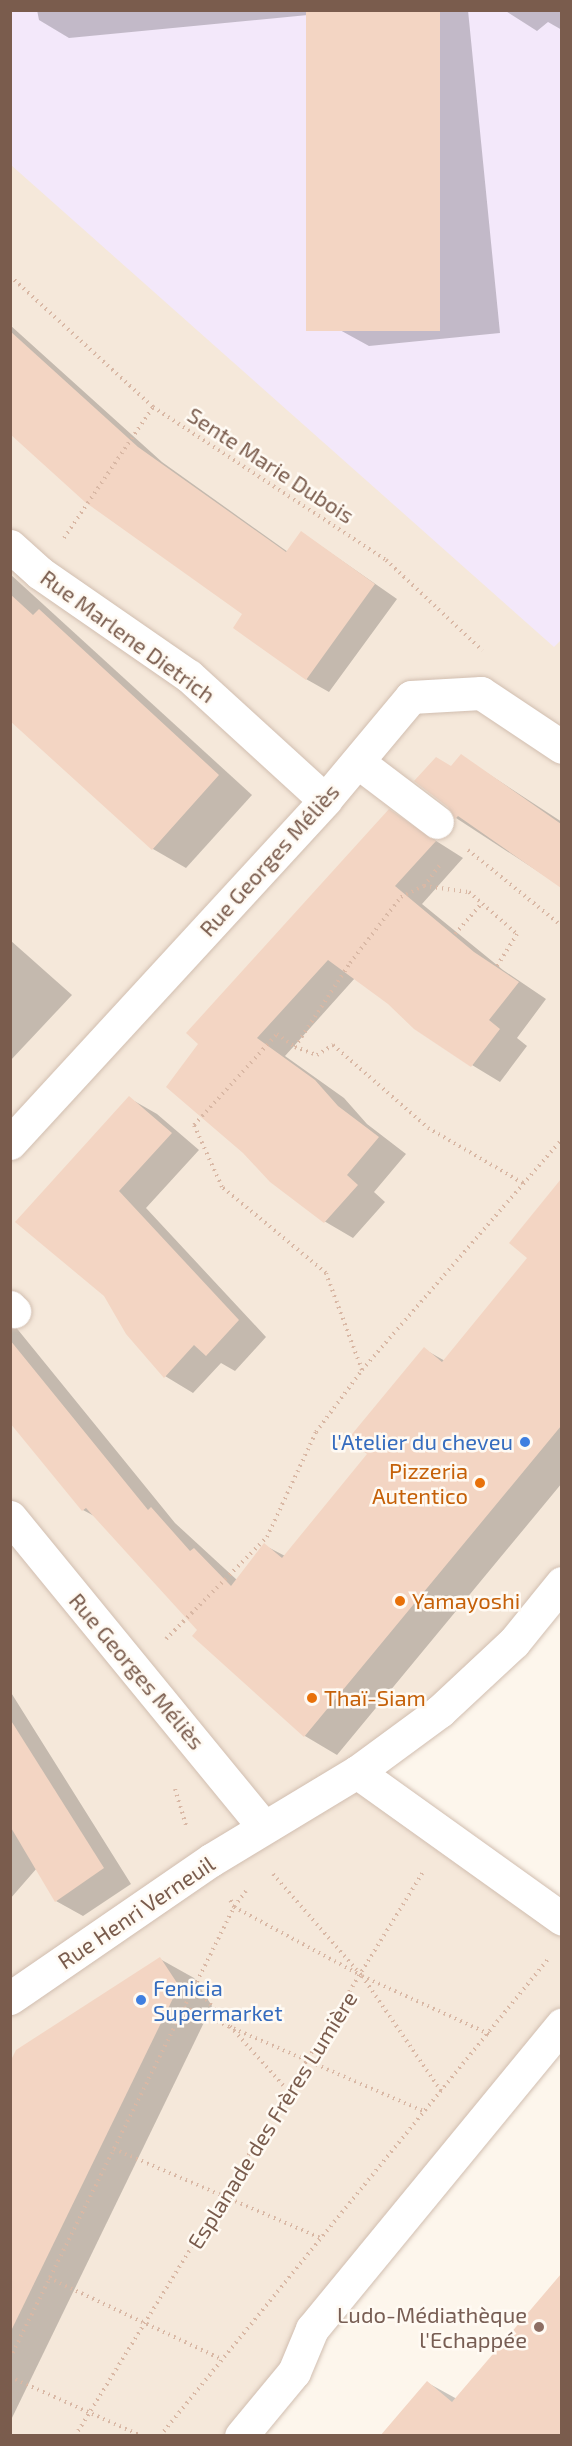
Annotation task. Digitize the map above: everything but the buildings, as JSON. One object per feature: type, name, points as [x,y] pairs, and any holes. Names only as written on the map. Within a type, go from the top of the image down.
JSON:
[{"type":"street","name":"Rue Marlene Dietrich","points":[[10,546],[40,573],[189,676],[325,800]]},
{"type":"street","points":[[481,693],[561,747]]},
{"type":"street","name":"Rue Georges Méliès","points":[[10,1143],[325,800],[411,697],[481,693]]},
{"type":"street","points":[[358,762],[437,822]]},
{"type":"street","name":"Rue Georges Méliès","points":[[10,1516],[134,1671],[263,1826]]},
{"type":"street","points":[[263,1826],[357,1772],[440,1711],[514,1642],[561,1583]]},
{"type":"street","points":[[357,1772],[561,1919]]},
{"type":"street","name":"Rue Henri Verneuil","points":[[10,1998],[263,1826]]},
{"type":"street","points":[[241,2436],[294,2372],[312,2329],[561,2025]]},
{"type":"path","name":"Sente Marie Dubois","points":[[10,276],[153,407],[386,560],[482,647],[481,693]]},
{"type":"path","points":[[40,573],[153,407]]},
{"type":"path","points":[[466,848],[561,926]]},
{"type":"path","points":[[295,1047],[350,963],[401,897],[424,886],[444,859]]},
{"type":"path","points":[[424,886],[469,892],[517,934],[496,967]]},
{"type":"path","points":[[455,934],[482,903]]},
{"type":"path","points":[[362,1370],[326,1273],[222,1187],[194,1125],[277,1034],[295,1047],[317,1055],[333,1045],[428,1128],[523,1184]]},
{"type":"path","points":[[134,1671],[267,1537],[316,1432],[362,1370],[561,1139]]},
{"type":"path","name":"Esplanade des Frères Lumière","points":[[75,2436],[362,1976],[445,1834]]},
{"type":"path","points":[[266,1866],[362,1976],[441,2091]]},
{"type":"path","points":[[10,2358],[234,1907],[253,1882]]},
{"type":"path","points":[[226,1889],[234,1907],[362,1976],[489,2034]]},
{"type":"path","points":[[160,2436],[554,1952]]},
{"type":"path","points":[[194,1986],[289,2092]]},
{"type":"path","points":[[184,2007],[308,2063],[426,2112]]},
{"type":"path","points":[[114,2149],[321,2238]]},
{"type":"path","points":[[50,2278],[146,2321],[221,2359]]},
{"type":"path","points":[[10,2377],[91,2409],[142,2436]]},
{"type":"shaded area","points":[[11,11],[561,11],[561,1585],[357,1772],[561,1919],[561,2025],[235,2435],[11,2436]]},
{"type":"shaded area","points":[[11,11],[561,11],[562,639],[554,647],[11,165]]},
{"type":"place","name":"l'Atelier du cheveu","points":[[525,1442]]},
{"type":"place","name":"Pizzeria Autentico","points":[[480,1483]]},
{"type":"place","name":"Yamayoshi","points":[[400,1601]]},
{"type":"place","name":"Thaï-Siam","points":[[312,1698]]},
{"type":"place","name":"Fenicia Supermarket","points":[[141,2000]]},
{"type":"place","name":"Ludo-Médiathèque l'Echappée","points":[[539,2327]]}]
